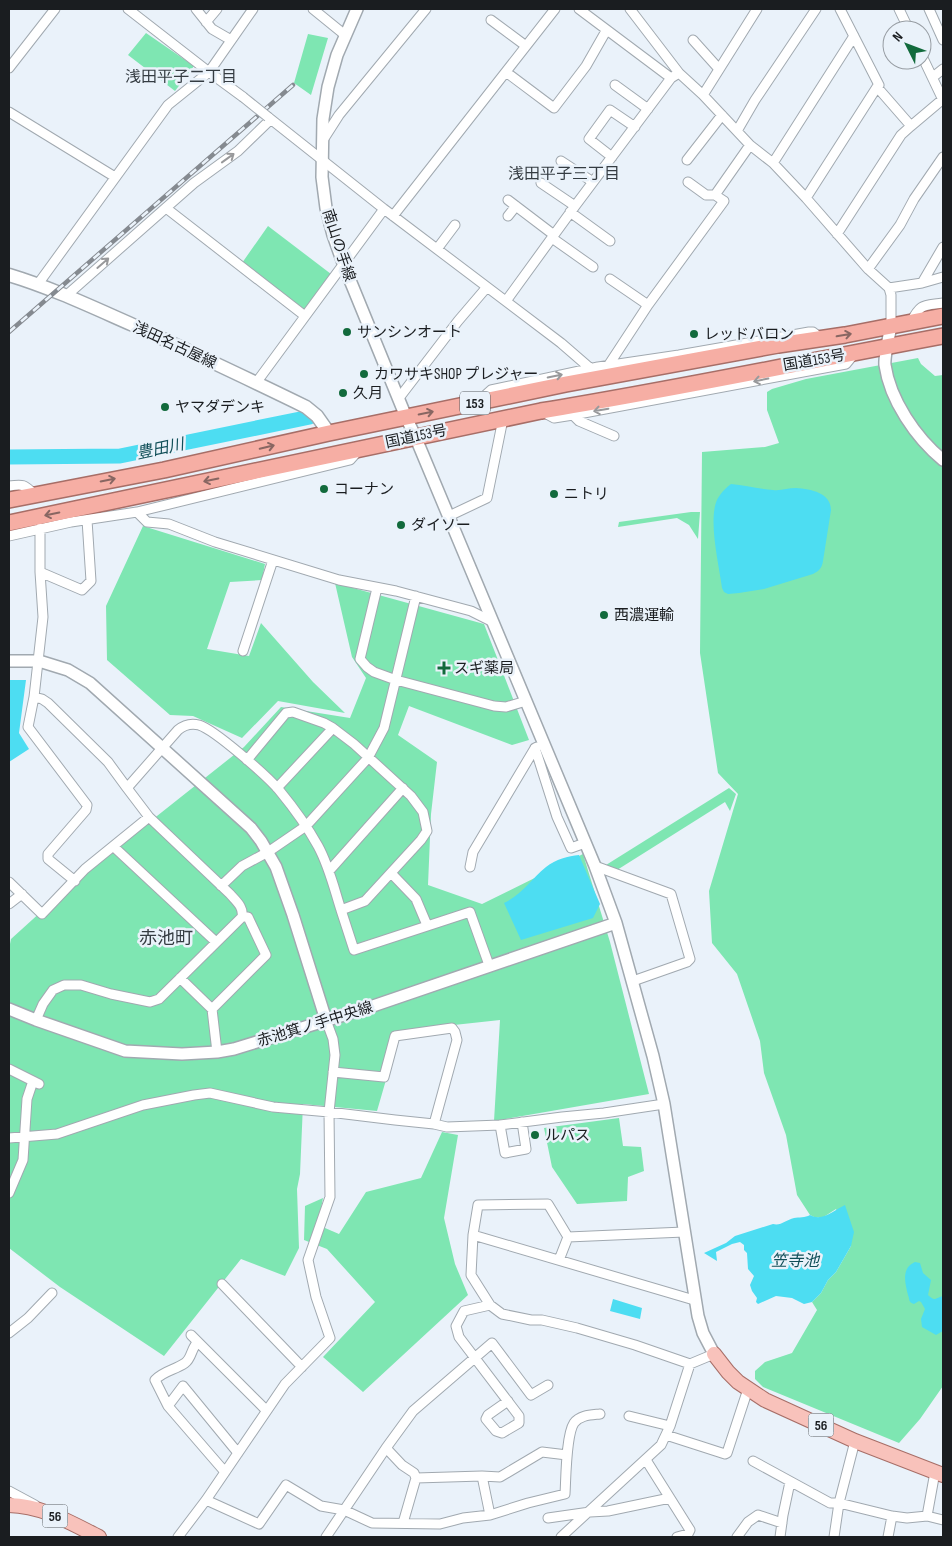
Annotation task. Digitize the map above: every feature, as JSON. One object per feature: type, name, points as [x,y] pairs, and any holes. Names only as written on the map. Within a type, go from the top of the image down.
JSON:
[{"type":"highway","name":"国道153号","points":[[9,500],[164,470],[478,402],[664,366],[943,316]]},
{"type":"highway","name":"国道153号","points":[[10,532],[172,488],[415,436],[541,411],[628,401],[856,352],[943,336]]},
{"type":"highway","points":[[74,486],[78,515]]},
{"type":"main road","name":"浅田名古屋線","points":[[9,275],[67,295],[306,407],[318,416],[329,433]]},
{"type":"main road","name":"56","points":[[714,1354],[728,1372],[765,1400],[855,1441],[939,1473]]},
{"type":"main road","name":"56","points":[[9,1505],[47,1512],[99,1537]]},
{"type":"street","points":[[9,68],[55,9]]},
{"type":"street","points":[[128,9],[393,216],[561,343],[591,369]]},
{"type":"street","points":[[196,9],[212,29],[231,40]]},
{"type":"street","points":[[206,22],[217,9]]},
{"type":"street","points":[[38,284],[168,105],[209,72],[253,9]]},
{"type":"street","points":[[313,9],[344,35]]},
{"type":"street","name":"南山の手線","points":[[356,9],[337,55],[322,119],[322,177],[326,208],[333,235],[406,417],[526,701],[539,745],[585,843],[616,922],[664,1104],[694,1300],[703,1333],[714,1354]]},
{"type":"street","points":[[322,141],[339,115],[426,9]]},
{"type":"street","points":[[393,216],[555,9]]},
{"type":"street","points":[[579,9],[671,78]]},
{"type":"street","points":[[630,9],[679,73],[703,95],[750,145],[773,162],[868,269],[889,288],[891,295],[890,326],[884,364],[892,389],[912,428],[943,460]]},
{"type":"street","points":[[703,95],[758,9]]},
{"type":"street","points":[[736,131],[754,100],[816,9]]},
{"type":"street","points":[[806,198],[879,85],[840,9]]},
{"type":"street","points":[[929,9],[943,40]]},
{"type":"street","points":[[491,20],[526,46]]},
{"type":"street","points":[[506,72],[554,108],[586,66],[606,30]]},
{"type":"street","points":[[773,162],[854,36]]},
{"type":"street","points":[[693,40],[719,69]]},
{"type":"street","points":[[933,77],[943,69]]},
{"type":"street","points":[[837,234],[901,135],[943,100],[929,70]]},
{"type":"street","points":[[506,301],[671,78],[679,73]]},
{"type":"street","points":[[615,85],[648,109]]},
{"type":"street","points":[[877,87],[911,126]]},
{"type":"street","points":[[612,157],[589,140],[610,110],[635,127]]},
{"type":"street","points":[[9,112],[115,177]]},
{"type":"street","points":[[687,160],[722,115]]},
{"type":"street","points":[[67,295],[194,183],[238,151],[269,119]]},
{"type":"street","points":[[715,195],[750,145]]},
{"type":"street","points":[[868,269],[900,225],[914,199],[943,157]]},
{"type":"street","points":[[561,160],[593,182]]},
{"type":"street","points":[[608,366],[648,305],[724,202],[715,195],[706,195],[688,182]]},
{"type":"street","points":[[544,189],[573,209],[610,241]]},
{"type":"street","points":[[508,216],[512,203],[592,267]]},
{"type":"street","points":[[166,208],[305,316]]},
{"type":"street","points":[[256,383],[384,209]]},
{"type":"street","points":[[437,249],[455,225]]},
{"type":"street","points":[[922,283],[943,247]]},
{"type":"street","points":[[889,288],[922,283],[943,277]]},
{"type":"street","points":[[610,279],[648,305]]},
{"type":"street","points":[[399,398],[458,321],[487,287]]},
{"type":"street","points":[[911,322],[916,312],[922,306],[943,303]]},
{"type":"street","points":[[478,402],[491,390],[591,369],[809,332],[813,332],[822,339]]},
{"type":"street","points":[[664,366],[679,355]]},
{"type":"street","points":[[541,411],[554,418],[628,401]]},
{"type":"street","points":[[573,415],[579,421],[614,436]]},
{"type":"street","points":[[449,516],[487,498],[503,419]]},
{"type":"street","name":"153","points":[[136,512],[350,460],[360,448]]},
{"type":"street","points":[[9,486],[26,486],[35,495]]},
{"type":"street","points":[[172,488],[187,500]]},
{"type":"street","points":[[10,532],[40,528],[78,515],[136,512],[147,522],[169,524],[214,542],[339,580],[416,596],[471,611],[493,622]]},
{"type":"street","points":[[40,572],[82,590],[90,581],[78,515]]},
{"type":"street","points":[[40,528],[43,617],[39,661],[28,728],[88,808],[48,854],[48,859],[75,881]]},
{"type":"street","points":[[243,651],[273,560]]},
{"type":"street","points":[[377,588],[360,659],[366,667],[396,680],[494,706],[506,707],[526,701]]},
{"type":"street","points":[[221,886],[242,866],[268,852],[306,826],[368,758],[384,728],[416,596]]},
{"type":"street","points":[[9,661],[39,661],[68,670],[90,683],[251,828],[276,867],[333,1039],[335,1055],[329,1112],[330,1197],[308,1260],[316,1297],[330,1338],[284,1384],[206,1500],[178,1537]]},
{"type":"street","points":[[34,697],[48,703],[108,762],[149,817],[221,886],[242,908],[243,912],[242,917],[159,999],[150,1002],[111,994],[82,985],[64,985],[53,990],[43,1004],[36,1020]]},
{"type":"street","points":[[247,760],[286,713],[293,712],[324,723],[354,744],[403,788],[423,812],[427,831],[421,840],[365,901],[341,910]]},
{"type":"street","points":[[127,788],[182,726],[195,724],[202,726],[228,744],[278,788],[306,826],[327,864],[354,950],[470,912],[489,965]]},
{"type":"street","points":[[278,788],[333,728]]},
{"type":"street","points":[[539,745],[556,817],[571,848],[585,843]]},
{"type":"street","points":[[470,867],[473,852],[539,745]]},
{"type":"street","points":[[329,871],[403,788]]},
{"type":"street","points":[[9,882],[42,914],[85,869],[149,817]]},
{"type":"street","points":[[114,847],[216,942]]},
{"type":"street","points":[[595,866],[671,894],[690,959],[687,962],[633,981]]},
{"type":"street","points":[[391,873],[416,899],[426,926]]},
{"type":"street","points":[[9,904],[22,894]]},
{"type":"street","points":[[212,1009],[266,955],[248,917],[242,917]]},
{"type":"street","name":"赤池箕ノ手中央線","points":[[9,1009],[125,1052],[182,1054],[217,1052],[234,1049],[373,1006],[616,922]]},
{"type":"street","points":[[180,978],[212,1009],[217,1052]]},
{"type":"street","points":[[333,1072],[384,1077],[396,1036],[452,1028],[457,1040],[434,1124]]},
{"type":"street","points":[[9,1069],[36,1082],[27,1099],[23,1160],[9,1193]]},
{"type":"street","points":[[9,1138],[57,1134],[144,1105],[210,1093],[273,1107],[447,1126],[500,1125],[664,1104]]},
{"type":"street","points":[[500,1125],[505,1153],[526,1149],[522,1122]]},
{"type":"street","points":[[568,1237],[548,1204],[478,1205],[473,1236],[471,1275],[490,1305],[502,1314],[577,1328],[690,1364],[714,1354]]},
{"type":"street","points":[[568,1237],[684,1232]]},
{"type":"street","points":[[473,1236],[694,1300]]},
{"type":"street","points":[[559,1260],[568,1237]]},
{"type":"street","points":[[222,1284],[302,1367]]},
{"type":"street","points":[[9,1333],[28,1318],[52,1293]]},
{"type":"street","points":[[490,1305],[464,1311],[456,1326],[459,1337],[508,1401]]},
{"type":"street","points":[[225,1472],[168,1406],[155,1380],[189,1360],[194,1346],[194,1339],[266,1410]]},
{"type":"street","points":[[326,1537],[413,1411],[492,1343],[531,1395],[548,1385]]},
{"type":"street","points":[[561,1537],[661,1445],[668,1430],[690,1364]]},
{"type":"street","points":[[168,1406],[183,1386],[238,1452]]},
{"type":"street","points":[[629,1416],[725,1454],[727,1453],[748,1389]]},
{"type":"street","points":[[206,1500],[259,1524],[286,1484],[321,1506],[344,1510],[372,1523],[440,1524],[462,1518],[490,1515],[565,1494],[570,1436],[573,1423],[579,1418],[600,1414]]},
{"type":"street","points":[[834,1537],[839,1503],[855,1441]]},
{"type":"street","points":[[386,1448],[402,1465],[414,1473],[416,1478],[402,1523]]},
{"type":"street","points":[[416,1478],[500,1477],[542,1452],[568,1455]]},
{"type":"street","points":[[646,1460],[690,1530],[688,1534],[677,1537]]},
{"type":"street","points":[[753,1461],[830,1503],[839,1503],[892,1516],[907,1518],[927,1516],[943,1520]]},
{"type":"street","points":[[927,1516],[939,1473]]},
{"type":"street","points":[[482,1476],[490,1515]]},
{"type":"street","points":[[780,1537],[790,1482]]},
{"type":"street","points":[[9,1491],[47,1512]]},
{"type":"street","points":[[548,1518],[590,1512],[608,1512],[670,1498]]},
{"type":"street","points":[[737,1537],[748,1522],[758,1515],[782,1523]]},
{"type":"street","points":[[888,1537],[892,1516]]},
{"type":"green space","points":[[146,33],[194,66],[175,91],[128,55]]},
{"type":"green space","points":[[308,34],[328,38],[311,95],[294,83]]},
{"type":"green space","points":[[268,226],[331,274],[306,309],[302,310],[242,263]]},
{"type":"green space","points":[[918,358],[921,364],[935,376],[943,375],[943,1386],[920,1419],[899,1443],[763,1387],[755,1379],[755,1371],[765,1362],[792,1353],[817,1310],[812,1302],[836,1272],[851,1246],[836,1209],[822,1218],[814,1217],[810,1215],[797,1195],[786,1135],[764,1073],[760,1041],[737,974],[712,943],[709,891],[738,794],[718,773],[700,653],[702,452],[765,447],[779,443],[767,410],[767,392],[772,389],[806,379]]},
{"type":"green space","points":[[700,512],[698,539],[689,525],[677,518],[618,527],[619,522]]},
{"type":"green space","points":[[143,526],[265,564],[262,580],[230,582],[207,649],[249,656],[261,623],[313,682],[345,713],[278,701],[242,738],[193,716],[170,715],[107,660],[106,606]]},
{"type":"green space","points":[[335,583],[484,624],[529,740],[512,745],[409,706],[398,735],[437,762],[431,814],[428,885],[482,904],[583,854],[610,942],[649,1094],[494,1121],[500,1020],[454,1025],[399,1035],[377,1111],[303,1104],[300,1174],[297,1189],[299,1248],[285,1276],[241,1259],[164,1356],[60,1287],[9,1248],[9,949],[11,939],[75,881],[244,747],[281,707],[350,718],[366,678],[352,657]]},
{"type":"green space","points":[[729,788],[736,794],[730,811],[725,802],[617,870],[606,865]]},
{"type":"green space","points":[[619,1118],[623,1146],[641,1147],[644,1171],[628,1177],[627,1201],[577,1204],[552,1167],[544,1128]]},
{"type":"green space","points":[[442,1132],[458,1135],[444,1218],[455,1264],[468,1295],[363,1392],[323,1357],[375,1302],[327,1249],[304,1240],[305,1206],[323,1198],[318,1225],[339,1234],[366,1192],[421,1178]]},
{"type":"water","points":[[731,484],[773,490],[808,489],[824,496],[830,504],[831,510],[823,563],[819,570],[813,574],[764,589],[728,594],[724,592],[716,547],[714,515],[719,497]]},
{"type":"water","points":[[9,680],[26,680],[19,733],[29,749],[9,762]]},
{"type":"water","points":[[579,855],[600,904],[593,918],[521,940],[504,903],[516,895],[550,864],[562,858]]},
{"type":"water","name":"笠寺池","points":[[845,1205],[854,1232],[851,1246],[836,1272],[812,1302],[804,1304],[792,1298],[776,1296],[758,1304],[750,1285],[754,1276],[748,1269],[747,1253],[744,1250],[744,1245],[740,1242],[716,1252],[717,1261],[704,1253],[726,1243],[735,1236],[773,1224],[781,1224],[794,1218],[810,1215],[815,1217],[824,1216]]},
{"type":"water","points":[[915,1262],[920,1263],[923,1273],[931,1280],[928,1295],[934,1299],[943,1296],[943,1331],[936,1335],[922,1327],[921,1319],[925,1309],[921,1302],[919,1301],[914,1304],[909,1301],[905,1276],[908,1268]]},
{"type":"water","points":[[613,1299],[642,1308],[640,1319],[610,1311]]},
{"type":"waterway","name":"豊田川","points":[[9,457],[120,456],[310,417]]},
{"type":"railway","points":[[9,332],[293,85]]},
{"type":"place","name":"サンシンオート","points":[[347,332]]},
{"type":"place","name":"レッドバロン","points":[[694,334]]},
{"type":"place","name":"カワサキSHOP プレジャー","points":[[364,374]]},
{"type":"place","name":"久月","points":[[343,393]]},
{"type":"place","name":"ヤマダデンキ","points":[[165,407]]},
{"type":"place","name":"コーナン","points":[[324,489]]},
{"type":"place","name":"ニトリ","points":[[554,494]]},
{"type":"place","name":"ダイソー","points":[[401,525]]},
{"type":"place","name":"西濃運輸","points":[[604,615]]},
{"type":"place","name":"スギ薬局","points":[[444,668]]},
{"type":"place","name":"ルパス","points":[[535,1135]]},
{"type":"district","name":"浅田平子二丁目","points":[[181,76]]},
{"type":"district","name":"浅田平子三丁目","points":[[564,173]]},
{"type":"district","name":"赤池町","points":[[166,938]]}]
